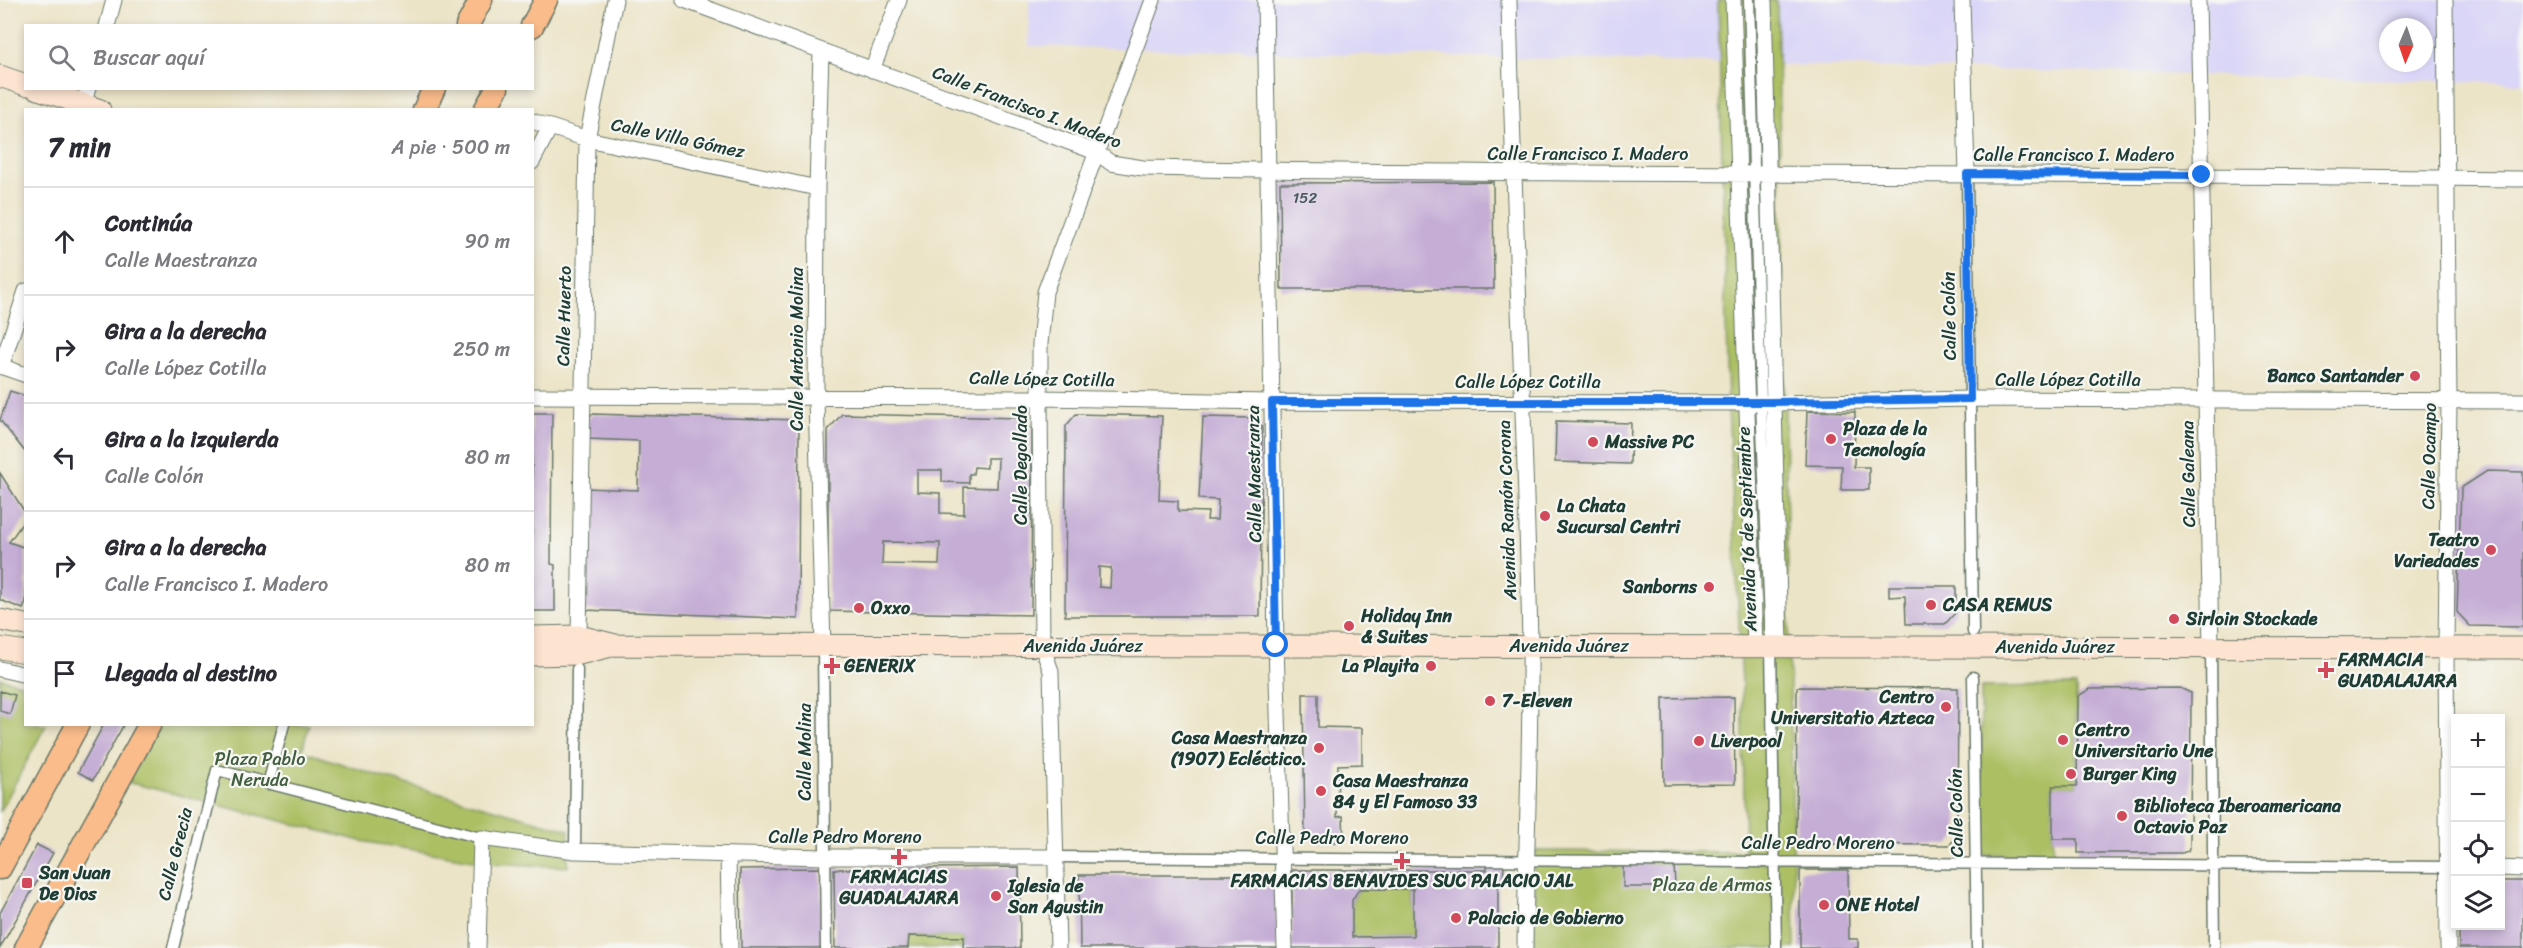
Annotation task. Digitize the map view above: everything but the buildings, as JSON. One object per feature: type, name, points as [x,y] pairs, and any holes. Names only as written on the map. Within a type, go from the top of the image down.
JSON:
[{"type":"main road","points":[[468,24],[481,0]]},
{"type":"main road","points":[[533,24],[546,0]]},
{"type":"main road","points":[[0,76],[24,84]]},
{"type":"main road","points":[[43,90],[89,103]]},
{"type":"main road","points":[[424,108],[433,90]]},
{"type":"main road","points":[[0,620],[24,625]]},
{"type":"main road","name":"Avenida Juárez","points":[[534,637],[579,636],[615,645],[2523,648]]},
{"type":"main road","name":"Avenida Juárez","points":[[534,655],[579,654],[615,645]]},
{"type":"main road","points":[[0,648],[24,652]]},
{"type":"main road","points":[[0,868],[76,726]]},
{"type":"main road","points":[[26,948],[149,726]]},
{"type":"street","points":[[107,24],[114,0]]},
{"type":"street","name":"Calle Huerto","points":[[579,636],[587,139],[615,0]]},
{"type":"street","name":"Calle Francisco I. Madero","points":[[684,0],[1096,152],[1111,163],[1143,168],[1512,174],[2202,175],[2523,179]]},
{"type":"street","points":[[872,70],[899,0]]},
{"type":"street","name":"Calle Degollado","points":[[1058,948],[1051,671],[1041,646],[1040,344],[1046,292],[1153,0]]},
{"type":"street","name":"Calle Maestranza","points":[[1264,0],[1276,645],[1285,948]]},
{"type":"street","name":"Avenida Ramón Corona","points":[[1509,0],[1512,174],[1523,402],[1530,646],[1526,948]]},
{"type":"street","name":"Avenida 16 de Septiembre","points":[[1733,0],[1739,174],[1761,402],[1769,646]]},
{"type":"street","name":"Avenida 16 de Septiembre","points":[[1749,0],[1762,174]]},
{"type":"street","name":"Avenida 16 de Septiembre","points":[[1764,0],[1761,402],[1776,948]]},
{"type":"street","name":"Calle Colón","points":[[1962,0],[1967,174],[1973,632]]},
{"type":"street","name":"Calle Galeana","points":[[2198,0],[2211,647],[2214,948]]},
{"type":"street","name":"Calle Ocampo","points":[[2445,0],[2449,401],[2446,648],[2451,867],[2448,948]]},
{"type":"street","name":"Calle Antonio Molina","points":[[821,52],[817,188],[816,398],[823,646]]},
{"type":"street","name":"Calle Villa Gómez","points":[[534,122],[587,139],[817,188]]},
{"type":"street","points":[[534,158],[550,128]]},
{"type":"street","points":[[24,297],[1,366],[24,374]]},
{"type":"street","name":"Calle López Cotilla","points":[[534,396],[1040,398],[1272,402],[1761,402],[1970,399],[2523,401]]},
{"type":"street","name":"Calle Molina","points":[[823,646],[826,948]]},
{"type":"street","points":[[0,669],[24,675]]},
{"type":"street","points":[[575,850],[577,669]]},
{"type":"street","name":"Calle Colón","points":[[1973,677],[1977,948]]},
{"type":"street","points":[[268,784],[283,726]]},
{"type":"street","name":"Calle Pedro Moreno","points":[[217,770],[481,838],[575,850],[826,857],[1284,857],[2451,867]]},
{"type":"street","name":"Calle Grecia","points":[[173,948],[217,770]]},
{"type":"street","points":[[478,948],[481,838]]},
{"type":"street","points":[[728,855],[730,948]]},
{"type":"street","points":[[2505,868],[2523,869]]},
{"type":"shaded area","points":[[1029,0],[2523,0],[2523,83],[1029,46]]},
{"type":"green space","name":"Plaza de Armas","points":[[1718,0],[1777,0],[1795,948],[1534,948],[1534,851],[1745,852],[1742,683],[1728,408]]},
{"type":"green space","points":[[0,678],[24,685],[24,726],[45,726],[0,812]]},
{"type":"green space","points":[[2076,686],[2077,786],[2053,787],[2053,855],[1982,855],[1981,687]]},
{"type":"green space","name":"Plaza Pablo Neruda","points":[[157,726],[309,726],[302,751],[395,781],[569,830],[568,867],[490,863],[361,841],[127,782]]},
{"type":"green space","points":[[1359,889],[1413,889],[1413,936],[1352,937],[1352,900]]},
{"type":"green space","points":[[909,936],[964,937],[963,948],[908,948]]},
{"type":"place","name":"Banco Santander","points":[[2415,376]]},
{"type":"place","name":"Plaza de la Tecnología","points":[[1831,439]]},
{"type":"place","name":"Massive PC","points":[[1593,442]]},
{"type":"place","name":"La Chata Sucursal Centri","points":[[1545,516]]},
{"type":"place","name":"Teatro Variedades","points":[[2491,550]]},
{"type":"place","name":"Sanborns","points":[[1709,587]]},
{"type":"place","name":"CASA REMUS","points":[[1931,605]]},
{"type":"place","name":"Oxxo","points":[[859,608]]},
{"type":"place","name":"Sirloin Stockade","points":[[2174,619]]},
{"type":"place","name":"Holiday Inn & Suites","points":[[1349,626]]},
{"type":"place","name":"GENERIX","points":[[832,666]]},
{"type":"place","name":"La Playita","points":[[1431,666]]},
{"type":"place","name":"FARMACIA GUADALAJARA","points":[[2326,670]]},
{"type":"place","name":"7-Eleven","points":[[1490,701]]},
{"type":"place","name":"Centro Universitatio Azteca","points":[[1946,707]]},
{"type":"place","name":"Centro Universitario Une","points":[[2063,740]]},
{"type":"place","name":"Liverpool","points":[[1699,741]]},
{"type":"place","name":"Casa Maestranza (1907) Ecléctico.","points":[[1319,748]]},
{"type":"place","name":"Burger King","points":[[2071,774]]},
{"type":"place","name":"Casa Maestranza 84 y El Famoso 33","points":[[1321,791]]},
{"type":"place","name":"Biblioteca Iberoamericana Octavio Paz","points":[[2122,816]]},
{"type":"place","name":"FARMACIAS GUADALAJARA","points":[[899,857]]},
{"type":"place","name":"FARMACIAS BENAVIDES SUC PALACIO JAL","points":[[1402,861]]},
{"type":"place","name":"San Juan De Dios","points":[[27,883]]},
{"type":"place","name":"Iglesia de San Agustin","points":[[996,896]]},
{"type":"place","name":"ONE Hotel","points":[[1824,905]]},
{"type":"place","name":"Palacio de Gobierno","points":[[1456,918]]},
{"type":"route","points":[[1276,645],[1272,402],[1770,402],[1970,399],[1967,174],[2202,175]]}]
